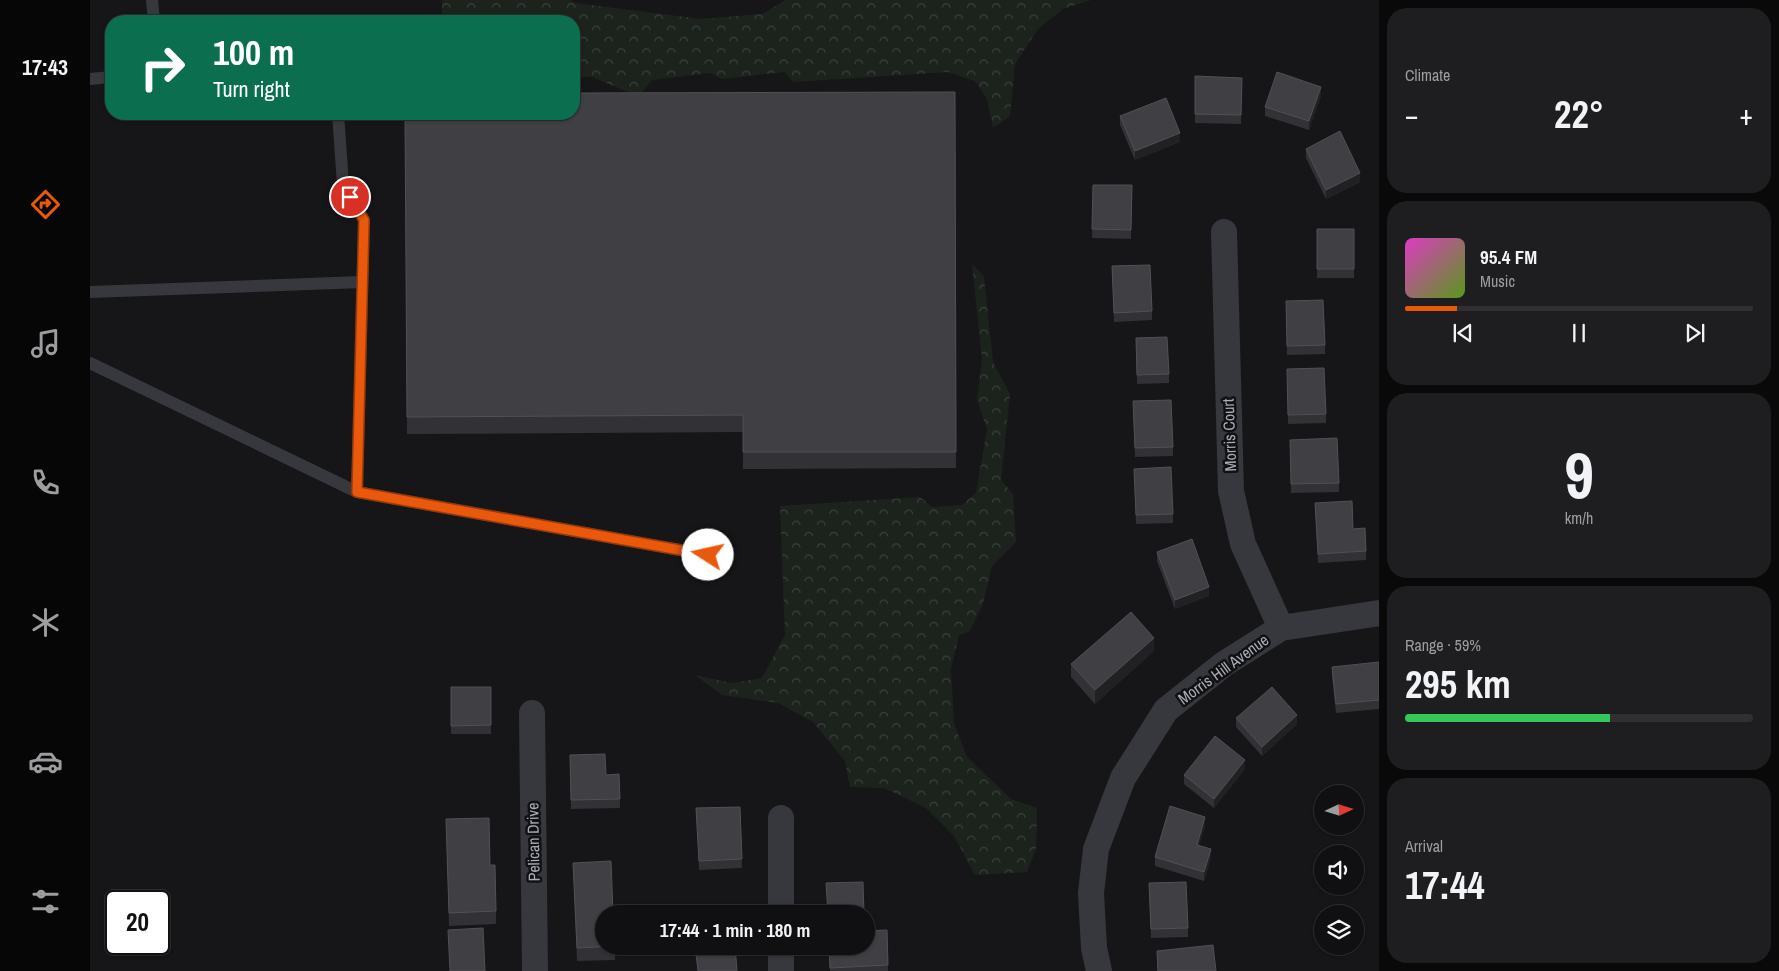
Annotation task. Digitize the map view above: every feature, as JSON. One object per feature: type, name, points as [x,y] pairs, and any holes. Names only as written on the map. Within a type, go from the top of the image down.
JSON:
[{"type":"street","name":"Morris Court","points":[[1224,232],[1231,491],[1243,544],[1281,628]]},
{"type":"street","name":"Morris Hill Avenue","points":[[1099,971],[1094,948],[1091,893],[1096,849],[1123,778],[1166,710],[1224,664],[1281,628],[1379,613]]},
{"type":"street","name":"Pelican Drive","points":[[532,713],[535,971]]},
{"type":"street","points":[[781,818],[781,905]]},
{"type":"street","points":[[781,955],[781,971]]},
{"type":"lane","points":[[152,0],[153,15]]},
{"type":"lane","points":[[90,79],[105,78]]},
{"type":"lane","points":[[338,120],[343,185],[364,220],[357,492]]},
{"type":"lane","points":[[90,292],[362,282]]},
{"type":"lane","points":[[90,363],[357,492],[708,555]]},
{"type":"green space","points":[[442,0],[570,0],[575,3],[701,19],[762,14],[786,0],[1091,0],[1063,9],[1038,29],[1015,64],[1010,116],[993,128],[987,99],[975,81],[948,72],[793,82],[785,72],[722,79],[711,73],[652,80],[642,92],[631,93],[592,77],[580,77],[580,15],[442,15]]},
{"type":"green space","points":[[972,263],[984,277],[993,362],[1010,394],[1001,480],[1013,494],[1016,542],[992,566],[983,604],[970,631],[959,635],[951,669],[954,724],[967,757],[1011,799],[1037,808],[1036,849],[1027,872],[975,875],[954,836],[926,808],[884,788],[850,787],[845,761],[813,722],[778,703],[722,695],[695,675],[732,683],[762,678],[785,635],[780,506],[920,497],[932,507],[962,505],[976,493],[987,429],[977,400],[982,359]]},
{"type":"building","points":[[1277,72],[1321,87],[1309,121],[1265,107]]},
{"type":"building","points":[[1195,76],[1242,78],[1241,115],[1195,114]]},
{"type":"building","points":[[955,92],[956,452],[743,452],[743,415],[407,417],[405,120],[580,120],[580,93]]},
{"type":"building","points":[[1166,98],[1180,133],[1135,151],[1120,116]]},
{"type":"building","points":[[1340,131],[1360,173],[1326,190],[1306,149]]},
{"type":"building","points":[[1093,185],[1132,185],[1131,230],[1092,229]]},
{"type":"building","points":[[1317,229],[1354,229],[1354,269],[1317,269]]},
{"type":"building","points":[[1150,265],[1152,311],[1114,313],[1112,266]]},
{"type":"building","points":[[1323,300],[1325,345],[1287,346],[1286,301]]},
{"type":"building","points":[[1167,337],[1169,374],[1137,375],[1136,338]]},
{"type":"building","points":[[1324,368],[1326,414],[1288,415],[1287,369]]},
{"type":"building","points":[[1171,400],[1173,447],[1135,448],[1133,401]]},
{"type":"building","points":[[1337,438],[1339,483],[1291,484],[1290,440]]},
{"type":"building","points":[[1171,467],[1173,514],[1136,515],[1134,469]]},
{"type":"building","points":[[1352,501],[1353,529],[1365,528],[1366,551],[1318,554],[1315,503]]},
{"type":"building","points":[[1192,539],[1209,587],[1175,600],[1157,552]]},
{"type":"building","points":[[1131,612],[1154,638],[1095,690],[1071,664]]},
{"type":"building","points":[[1379,662],[1379,700],[1336,704],[1332,667]]},
{"type":"building","points":[[451,687],[491,687],[491,725],[451,726]]},
{"type":"building","points":[[1272,687],[1297,715],[1262,747],[1236,718]]},
{"type":"building","points":[[1215,736],[1245,760],[1214,799],[1184,775]]},
{"type":"building","points":[[605,754],[606,775],[619,774],[620,799],[571,800],[570,755]]},
{"type":"building","points":[[1170,806],[1205,817],[1197,845],[1211,849],[1204,872],[1155,857]]},
{"type":"building","points":[[740,807],[742,859],[699,861],[696,808]]},
{"type":"building","points":[[489,818],[490,865],[495,865],[496,911],[449,913],[446,819]]},
{"type":"building","points":[[611,861],[613,905],[595,905],[595,947],[577,948],[573,863]]},
{"type":"building","points":[[863,882],[864,905],[827,905],[826,883]]},
{"type":"building","points":[[1186,882],[1188,928],[1151,929],[1149,883]]},
{"type":"building","points":[[483,928],[485,971],[450,971],[448,930]]},
{"type":"building","points":[[887,930],[888,965],[830,968],[829,955],[875,955],[875,931]]},
{"type":"building","points":[[1213,945],[1216,971],[1158,971],[1157,951]]},
{"type":"building","points":[[696,955],[736,955],[737,971],[698,971]]},
{"type":"route","points":[[350,197],[364,220],[357,492],[708,555]]}]
